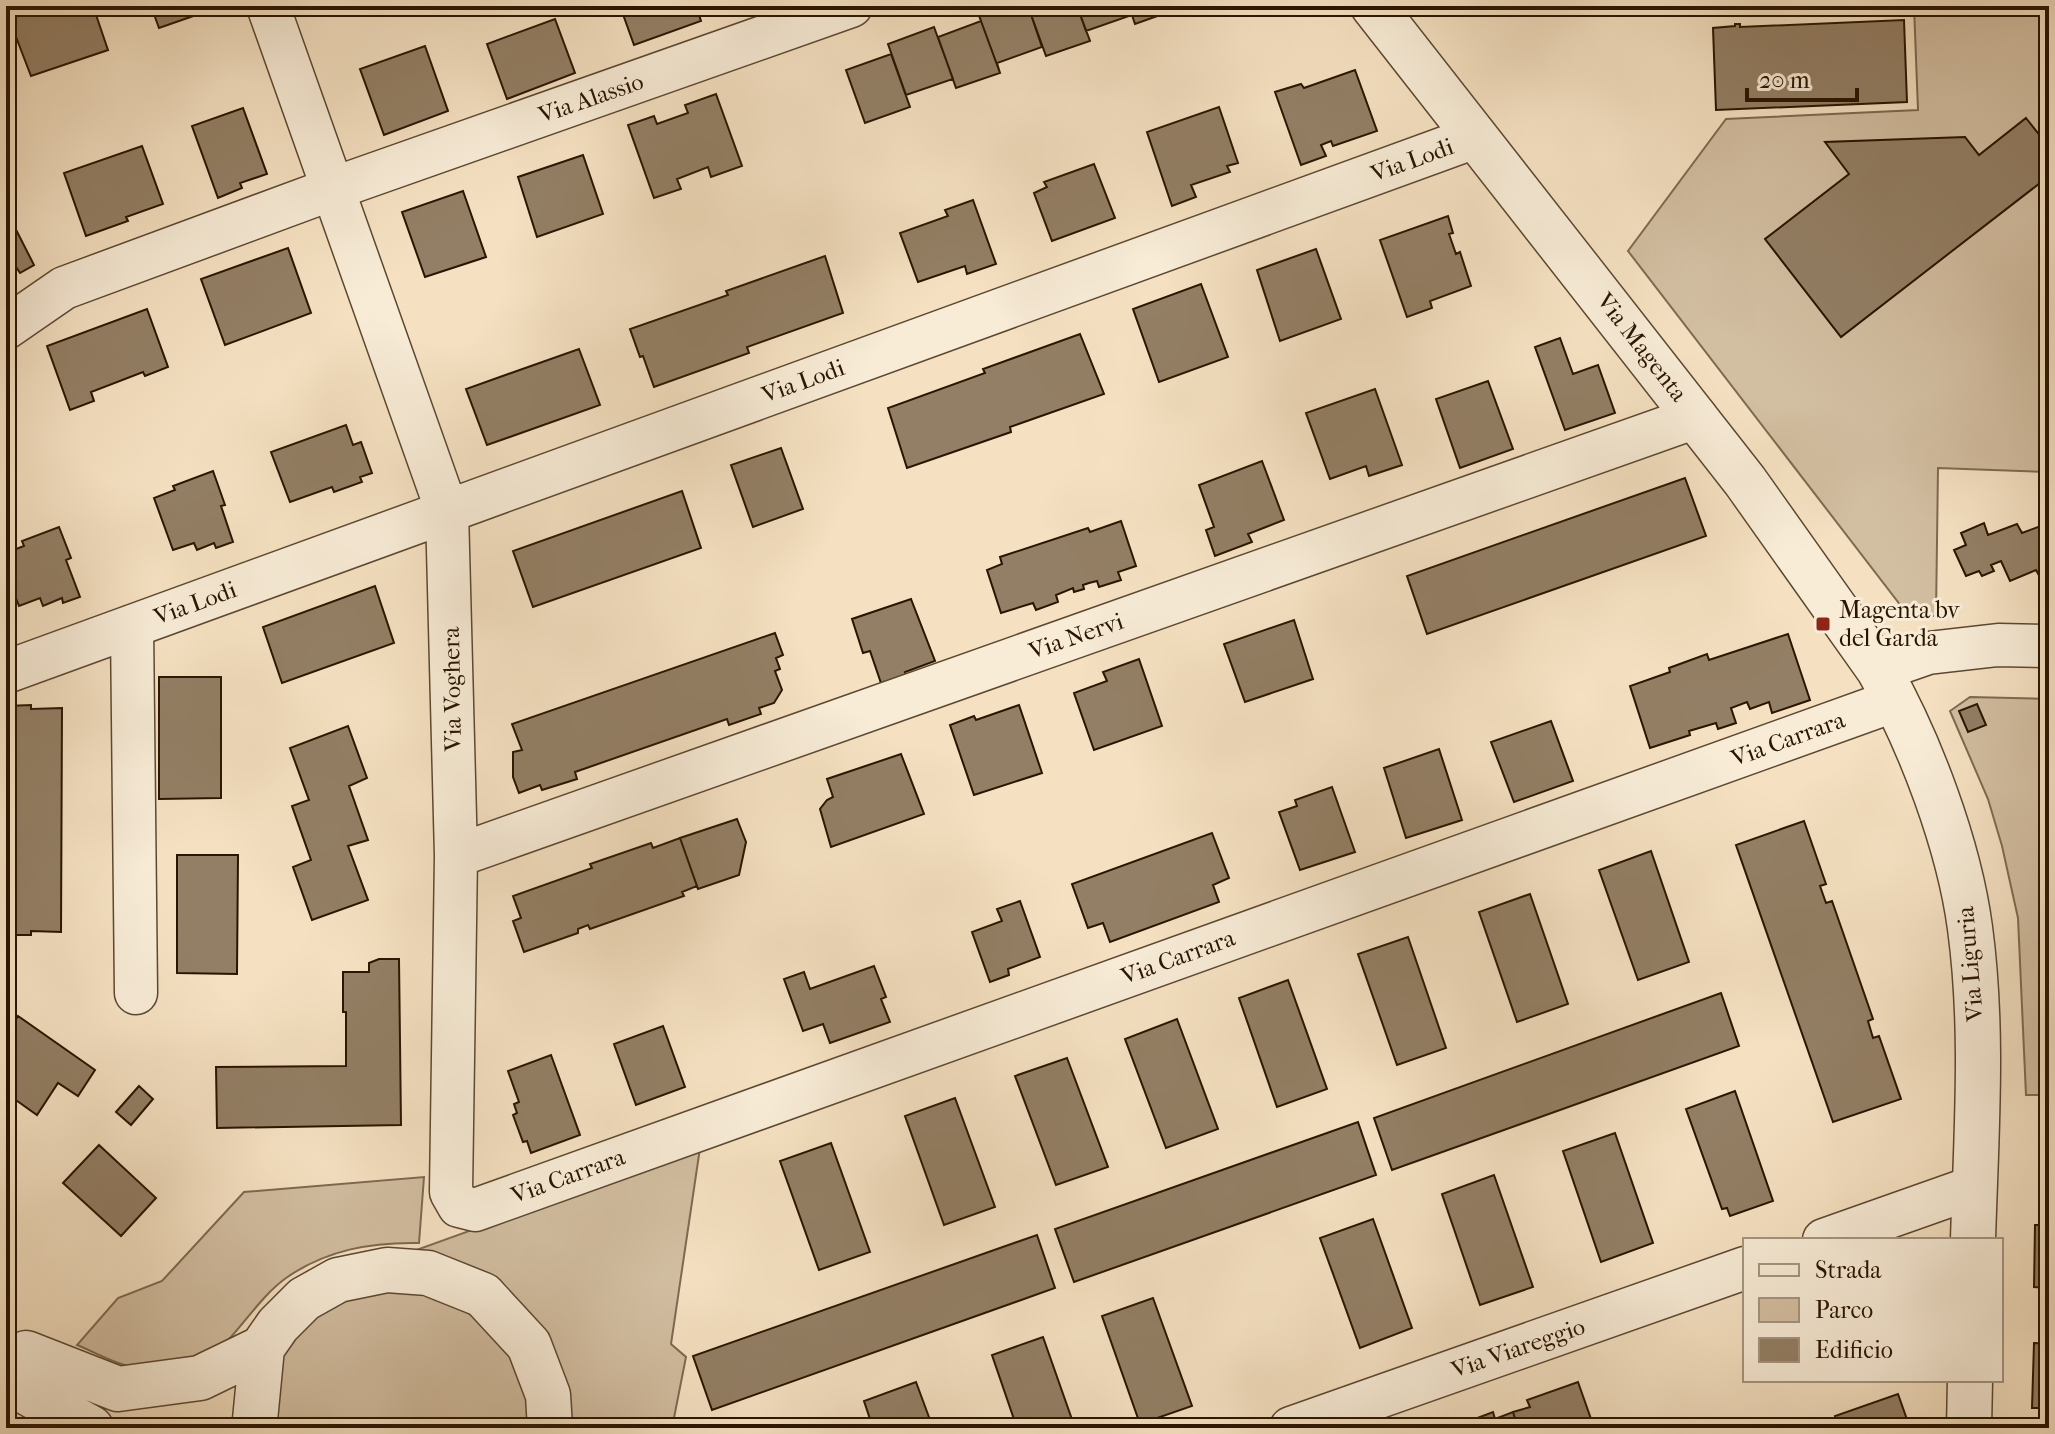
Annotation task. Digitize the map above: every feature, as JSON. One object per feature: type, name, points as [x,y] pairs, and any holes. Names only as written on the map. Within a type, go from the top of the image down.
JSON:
[{"type":"street","name":"Via Voghera","points":[[268,6],[447,511],[456,856],[451,1192],[459,1206]]},
{"type":"street","name":"Via Alassio","points":[[332,189],[851,6]]},
{"type":"street","name":"Via Magenta","points":[[1373,6],[1745,481],[1887,685]]},
{"type":"street","name":"Via Lodi","points":[[6,672],[1475,137]]},
{"type":"street","points":[[6,328],[64,288],[332,189]]},
{"type":"street","name":"Via Nervi","points":[[456,856],[1696,417]]},
{"type":"street","name":"Via Lodi","points":[[132,626],[136,993]]},
{"type":"street","name":"Via Carrara","points":[[459,1206],[475,1210],[489,1205],[1887,685],[1928,653],[1998,645],[2049,646]]},
{"type":"street","name":"Via Liguria","points":[[1887,685],[1938,803],[1956,861],[1970,927],[1976,998],[1973,1238]]},
{"type":"street","points":[[1830,1238],[1974,1187]]},
{"type":"street","name":"Via Viareggio","points":[[1291,1428],[1743,1269]]},
{"type":"street","points":[[257,1428],[255,1420],[262,1348],[278,1325],[304,1299],[338,1280],[387,1270],[428,1273],[483,1295],[529,1345],[548,1395],[550,1428]]},
{"type":"street","points":[[6,1363],[26,1353],[118,1389],[200,1378],[262,1348]]},
{"type":"street","points":[[6,1381],[91,1428]]},
{"type":"street","points":[[1969,1428],[1970,1382]]},
{"type":"green space","points":[[1914,6],[2049,6],[2049,472],[1938,468],[1936,616],[1908,615],[1628,251],[1726,119],[1918,110]]},
{"type":"green space","points":[[1970,697],[2049,699],[2049,1095],[2026,1095],[2018,918],[1988,799],[1950,711]]},
{"type":"green space","points":[[700,1148],[671,1344],[686,1357],[672,1428],[571,1428],[552,1347],[527,1310],[490,1280],[419,1249]]},
{"type":"green space","points":[[424,1177],[419,1243],[366,1246],[333,1254],[301,1268],[271,1291],[231,1337],[210,1354],[141,1368],[117,1362],[77,1345],[118,1298],[162,1281],[244,1192]]},
{"type":"green space","points":[[401,1291],[449,1302],[482,1324],[496,1338],[508,1354],[524,1389],[529,1428],[273,1428],[280,1358],[287,1345],[309,1323],[332,1307],[358,1297]]},
{"type":"building","points":[[23,6],[93,6],[108,50],[31,76],[8,16],[24,10]]},
{"type":"building","points":[[151,6],[197,6],[199,14],[159,28]]},
{"type":"building","points":[[620,6],[696,6],[701,21],[634,45]]},
{"type":"building","points":[[988,6],[1028,6],[1042,47],[997,63],[1000,73],[977,10]]},
{"type":"building","points":[[1028,6],[1077,6],[1090,41],[1046,56]]},
{"type":"building","points":[[1077,6],[1129,6],[1132,15],[1086,31]]},
{"type":"building","points":[[1129,6],[1180,6],[1180,8],[1135,24]]},
{"type":"building","points":[[555,19],[575,73],[507,99],[487,44]]},
{"type":"building","points":[[1904,20],[1907,102],[1716,110],[1713,28],[1735,24],[1740,24],[1740,27]]},
{"type":"building","points":[[981,21],[1000,73],[956,88],[938,37]]},
{"type":"building","points":[[934,27],[953,79],[906,95],[888,44]]},
{"type":"building","points":[[425,46],[448,111],[384,135],[360,69]]},
{"type":"building","points":[[891,54],[910,107],[865,123],[846,70]]},
{"type":"building","points":[[1355,70],[1377,131],[1333,146],[1331,141],[1321,145],[1326,156],[1301,165],[1275,92],[1301,84],[1304,88]]},
{"type":"building","points":[[716,94],[742,166],[711,177],[708,167],[677,179],[681,189],[654,198],[628,125],[654,116],[657,124],[688,113],[685,105]]},
{"type":"building","points":[[1219,107],[1238,163],[1227,166],[1230,172],[1191,185],[1196,197],[1172,206],[1147,132]]},
{"type":"building","points":[[243,108],[267,174],[240,183],[242,188],[218,198],[192,126]]},
{"type":"building","points":[[2026,118],[2049,147],[2049,176],[1841,337],[1765,239],[1849,174],[1825,142],[1965,137],[1979,155]]},
{"type":"building","points":[[142,146],[163,204],[86,236],[64,173]]},
{"type":"building","points":[[583,155],[603,214],[537,237],[518,177]]},
{"type":"building","points":[[1094,164],[1115,218],[1052,241],[1034,193],[1047,187],[1044,182]]},
{"type":"building","points":[[463,191],[486,257],[425,277],[402,212]]},
{"type":"building","points":[[973,200],[996,264],[967,274],[965,266],[918,282],[900,233],[948,216],[945,210]]},
{"type":"building","points":[[6,210],[34,265],[20,273],[16,267],[6,272]]},
{"type":"building","points":[[1448,216],[1453,233],[1449,234],[1456,254],[1460,252],[1471,286],[1430,301],[1432,308],[1407,317],[1380,240]]},
{"type":"building","points":[[288,248],[311,313],[225,345],[201,279]]},
{"type":"building","points":[[1316,249],[1341,319],[1280,341],[1257,270]]},
{"type":"building","points":[[825,256],[843,313],[747,347],[749,353],[654,387],[630,329],[728,295],[726,291]]},
{"type":"building","points":[[1201,284],[1228,357],[1159,382],[1133,309]]},
{"type":"building","points":[[147,309],[168,367],[145,376],[143,372],[91,392],[94,401],[70,410],[47,346]]},
{"type":"building","points":[[1080,334],[1104,394],[1010,427],[1011,432],[907,468],[888,408]]},
{"type":"building","points":[[1560,338],[1573,374],[1598,365],[1615,413],[1565,430],[1535,347]]},
{"type":"building","points":[[579,349],[600,405],[487,445],[466,389]]},
{"type":"building","points":[[1488,381],[1513,449],[1460,468],[1436,399]]},
{"type":"building","points":[[1375,389],[1402,465],[1369,476],[1366,466],[1330,479],[1306,413]]},
{"type":"building","points":[[346,425],[353,445],[361,442],[372,473],[360,477],[362,482],[334,492],[332,487],[290,502],[271,452]]},
{"type":"building","points":[[781,448],[803,509],[753,527],[731,465]]},
{"type":"building","points":[[1262,461],[1284,520],[1248,534],[1252,542],[1215,556],[1206,530],[1214,527],[1199,485]]},
{"type":"building","points":[[213,471],[233,542],[216,548],[214,543],[197,550],[194,543],[173,550],[154,498],[175,490],[173,486]]},
{"type":"building","points":[[1685,478],[1706,536],[1427,634],[1407,576]]},
{"type":"building","points":[[682,491],[701,548],[533,607],[513,551]]},
{"type":"building","points":[[1121,521],[1136,566],[1118,572],[1121,580],[1099,587],[1097,581],[1089,583],[1083,585],[1084,589],[1074,592],[1073,588],[1056,595],[1058,602],[1036,610],[1033,603],[1001,613],[987,570],[1002,564],[1000,557],[1088,528],[1090,532]]},
{"type":"building","points":[[1984,523],[1988,535],[2017,524],[2022,533],[2049,523],[2049,578],[2042,581],[2036,570],[2010,581],[2001,561],[1991,565],[1994,571],[1982,576],[1979,571],[1966,576],[1954,550],[1966,545],[1961,533]]},
{"type":"building","points":[[59,527],[71,558],[66,560],[80,597],[63,603],[62,598],[43,606],[40,598],[19,606],[6,572],[6,553],[24,546],[22,541]]},
{"type":"building","points":[[375,586],[394,643],[282,683],[263,627]]},
{"type":"building","points":[[911,599],[935,661],[905,672],[907,677],[882,686],[870,651],[863,653],[852,619]]},
{"type":"building","points":[[1294,620],[1313,679],[1245,702],[1224,644]]},
{"type":"building","points":[[775,633],[783,655],[776,658],[780,669],[775,671],[782,690],[774,703],[759,708],[761,714],[729,725],[727,719],[575,772],[577,779],[542,790],[540,785],[519,793],[513,777],[513,752],[522,750],[512,724]]},
{"type":"building","points":[[1788,634],[1810,700],[1772,713],[1769,702],[1750,709],[1747,702],[1731,708],[1736,723],[1718,729],[1716,723],[1650,748],[1630,686],[1670,672],[1669,668],[1707,654],[1709,660]]},
{"type":"building","points":[[1139,659],[1162,726],[1094,750],[1074,693],[1107,681],[1103,672]]},
{"type":"building","points":[[159,677],[221,677],[221,798],[159,799]]},
{"type":"building","points":[[1977,704],[1986,725],[1968,732],[1959,711]]},
{"type":"building","points":[[31,705],[31,709],[62,708],[61,932],[31,931],[31,935],[6,935],[6,706]]},
{"type":"building","points":[[1019,705],[1042,773],[974,795],[950,725],[974,716],[976,720]]},
{"type":"building","points":[[1551,721],[1573,781],[1514,802],[1491,742]]},
{"type":"building","points":[[348,726],[367,778],[349,786],[368,840],[348,846],[368,900],[312,920],[293,867],[311,860],[292,806],[309,800],[290,748]]},
{"type":"building","points":[[1439,749],[1462,820],[1406,838],[1384,768]]},
{"type":"building","points":[[901,754],[924,814],[831,847],[820,809],[833,797],[827,779]]},
{"type":"building","points":[[1332,787],[1355,852],[1300,870],[1279,812],[1297,806],[1295,800]]},
{"type":"building","points":[[737,819],[746,842],[739,875],[698,889],[680,838]]},
{"type":"building","points":[[1804,821],[1826,884],[1820,886],[1826,903],[1832,901],[1873,1019],[1868,1021],[1873,1038],[1879,1036],[1901,1099],[1833,1122],[1736,845]]},
{"type":"building","points":[[1212,833],[1229,878],[1213,885],[1219,902],[1110,942],[1103,923],[1088,928],[1072,884]]},
{"type":"building","points":[[680,838],[697,886],[682,892],[684,896],[590,929],[588,925],[578,929],[578,933],[524,952],[513,921],[521,918],[513,896],[592,868],[590,864],[651,843],[653,848]]},
{"type":"building","points":[[1651,851],[1689,962],[1638,980],[1599,870]]},
{"type":"building","points":[[177,855],[238,855],[237,974],[177,973]]},
{"type":"building","points":[[1530,894],[1568,1004],[1517,1022],[1479,912]]},
{"type":"building","points":[[1020,901],[1040,957],[1008,969],[1009,975],[990,982],[972,932],[1002,921],[997,909]]},
{"type":"building","points":[[1408,937],[1446,1048],[1397,1065],[1358,954]]},
{"type":"building","points":[[379,959],[399,959],[401,1125],[217,1128],[216,1067],[346,1066],[343,972],[369,972],[369,963]]},
{"type":"building","points":[[874,966],[886,997],[881,999],[890,1022],[830,1043],[823,1024],[803,1031],[784,979],[804,972],[810,989]]},
{"type":"building","points":[[1288,980],[1327,1089],[1277,1107],[1239,998]]},
{"type":"building","points":[[1721,993],[1739,1046],[1392,1170],[1374,1118]]},
{"type":"building","points":[[18,1016],[95,1070],[78,1096],[58,1083],[37,1115],[13,1098],[9,1103],[6,1100],[6,1035]]},
{"type":"building","points":[[1177,1019],[1218,1129],[1166,1148],[1125,1039]]},
{"type":"building","points":[[663,1026],[685,1087],[636,1105],[614,1044]]},
{"type":"building","points":[[551,1055],[580,1135],[531,1153],[527,1141],[523,1142],[513,1115],[517,1113],[514,1104],[519,1102],[508,1071]]},
{"type":"building","points":[[1067,1058],[1108,1167],[1056,1185],[1015,1076]]},
{"type":"building","points":[[139,1086],[153,1099],[131,1125],[116,1112]]},
{"type":"building","points":[[1735,1091],[1773,1201],[1730,1216],[1727,1208],[1722,1209],[1686,1109]]},
{"type":"building","points":[[955,1098],[995,1207],[944,1225],[905,1116]]},
{"type":"building","points":[[1358,1122],[1376,1175],[1074,1282],[1055,1229]]},
{"type":"building","points":[[1615,1133],[1653,1243],[1601,1262],[1563,1151]]},
{"type":"building","points":[[831,1143],[870,1252],[819,1270],[780,1161]]},
{"type":"building","points":[[99,1145],[156,1198],[121,1236],[63,1183]]},
{"type":"building","points":[[1494,1175],[1533,1287],[1480,1305],[1442,1194]]},
{"type":"building","points":[[1373,1219],[1412,1328],[1360,1348],[1320,1238]]},
{"type":"building","points":[[2035,1225],[2049,1225],[2049,1288],[2034,1287]]},
{"type":"building","points":[[1037,1235],[1055,1288],[712,1410],[693,1356]]},
{"type":"building","points":[[1153,1298],[1192,1406],[1140,1424],[1102,1316]]},
{"type":"building","points":[[1043,1337],[1075,1428],[1017,1428],[992,1355]]},
{"type":"building","points":[[2034,1343],[2049,1344],[2049,1408],[2032,1408]]},
{"type":"building","points":[[916,1382],[933,1428],[873,1428],[864,1401]]},
{"type":"building","points":[[1578,1382],[1591,1419],[1568,1428],[1518,1428],[1513,1412],[1530,1407],[1527,1400]]},
{"type":"building","points":[[1898,1394],[1910,1428],[1834,1428],[1832,1423],[1837,1421],[1835,1416]]},
{"type":"building","points":[[1493,1412],[1495,1419],[1513,1412],[1518,1428],[1451,1428]]},
{"type":"place","name":"Magenta bv del Garda","points":[[1823,624]]}]
